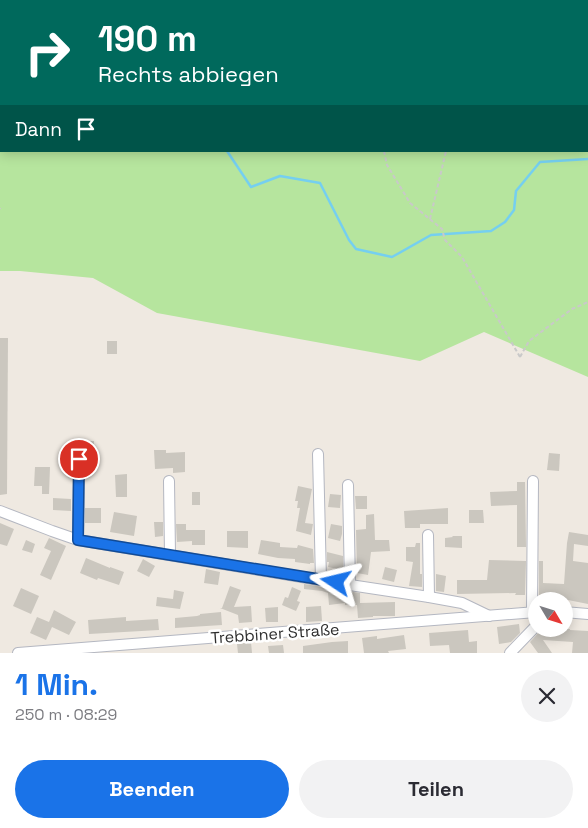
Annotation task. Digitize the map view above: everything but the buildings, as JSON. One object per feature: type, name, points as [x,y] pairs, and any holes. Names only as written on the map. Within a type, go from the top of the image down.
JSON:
[{"type":"street","points":[[318,454],[321,580]]},
{"type":"street","points":[[78,540],[79,459]]},
{"type":"street","points":[[169,481],[170,554]]},
{"type":"street","name":"Trebbiner Straße","points":[[533,481],[534,592]]},
{"type":"street","points":[[348,485],[350,585]]},
{"type":"street","points":[[0,511],[78,540],[428,596],[462,603],[490,616]]},
{"type":"street","points":[[428,535],[428,596]]},
{"type":"street","name":"Trebbiner Straße","points":[[18,653],[528,613]]},
{"type":"street","points":[[573,613],[588,614]]},
{"type":"street","points":[[510,653],[528,634]]},
{"type":"path","points":[[384,152],[387,166],[410,203],[442,229],[445,240],[462,256],[520,357],[528,341],[572,309],[588,302]]},
{"type":"path","points":[[430,219],[446,152]]},
{"type":"green space","points":[[0,152],[588,152],[588,377],[484,332],[420,361],[157,313],[93,278],[20,271],[0,271]]},
{"type":"waterway","points":[[228,152],[251,187],[280,176],[320,183],[349,240],[356,249],[392,257],[431,235],[491,231],[505,222],[514,210],[516,191],[540,162],[588,159]]},
{"type":"route","points":[[79,459],[78,540],[336,582]]}]
